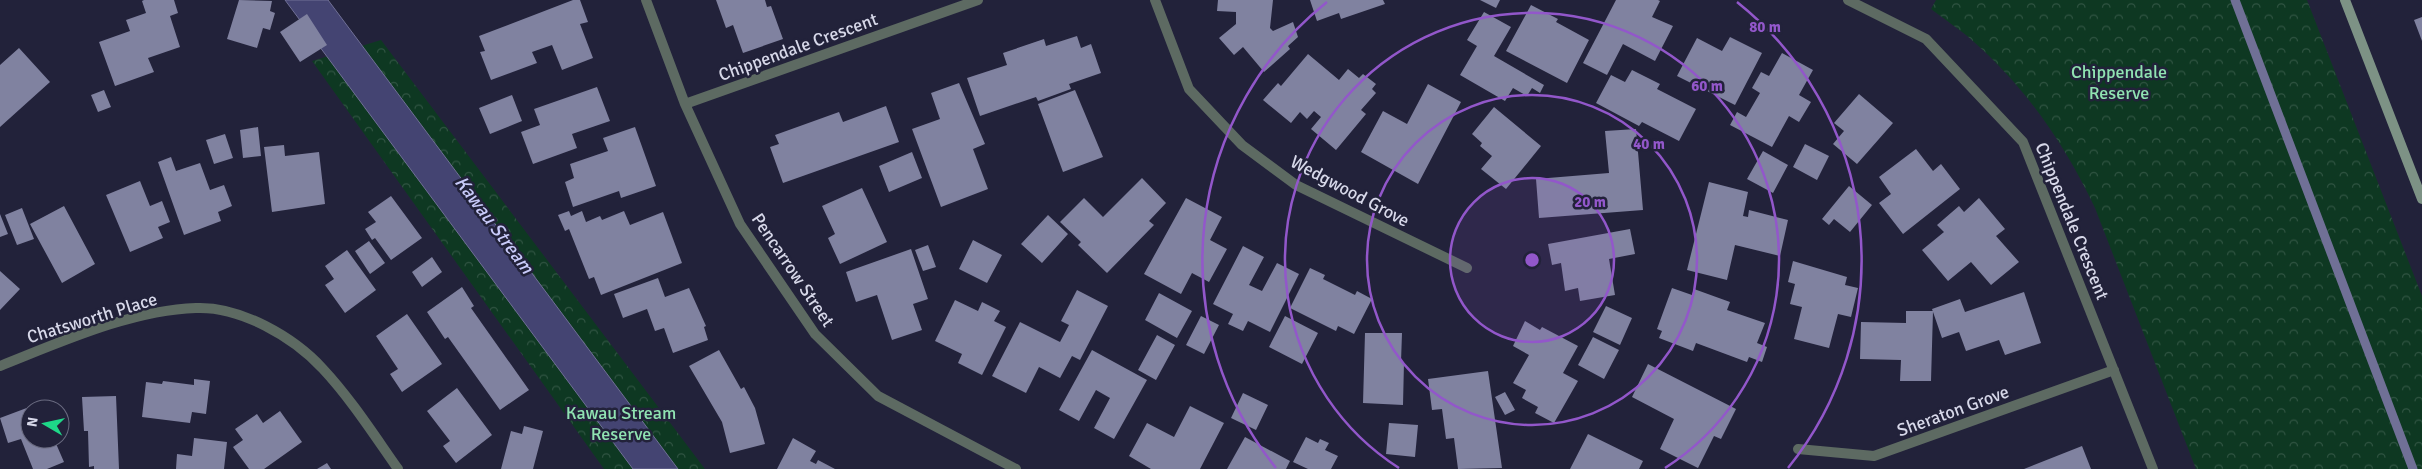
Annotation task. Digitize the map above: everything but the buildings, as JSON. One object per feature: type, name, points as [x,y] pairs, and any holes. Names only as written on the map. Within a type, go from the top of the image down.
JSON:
[{"type":"main road","points":[[2345,0],[2422,199]]},
{"type":"street","name":"Pencarrow Street","points":[[646,0],[685,104],[740,224],[815,334],[878,396],[1016,469]]},
{"type":"street","name":"Chippendale Crescent","points":[[685,104],[978,0]]},
{"type":"street","name":"Wedgwood Grove","points":[[1155,0],[1189,89],[1242,145],[1296,185],[1467,268]]},
{"type":"street","name":"Chippendale Crescent","points":[[1848,0],[1926,39],[2023,142],[2153,469]]},
{"type":"street","name":"Chatsworth Place","points":[[0,366],[77,336],[152,313],[198,308],[241,315],[285,336],[322,368],[398,469]]},
{"type":"street","name":"Sheraton Grove","points":[[1798,450],[1874,456],[2114,370]]},
{"type":"green space","name":"Chippendale Reserve","points":[[1936,0],[2307,0],[2422,296],[2422,469],[2196,469],[2095,208],[2071,162],[2043,119],[2011,79],[1969,38],[1931,9]]},
{"type":"green space","name":"Kawau Stream Reserve","points":[[381,40],[705,469],[604,469],[312,61]]},
{"type":"water","name":"Kawau Stream","points":[[285,0],[328,0],[678,469],[633,469]]},
{"type":"waterway","points":[[2235,0],[2413,469]]}]
